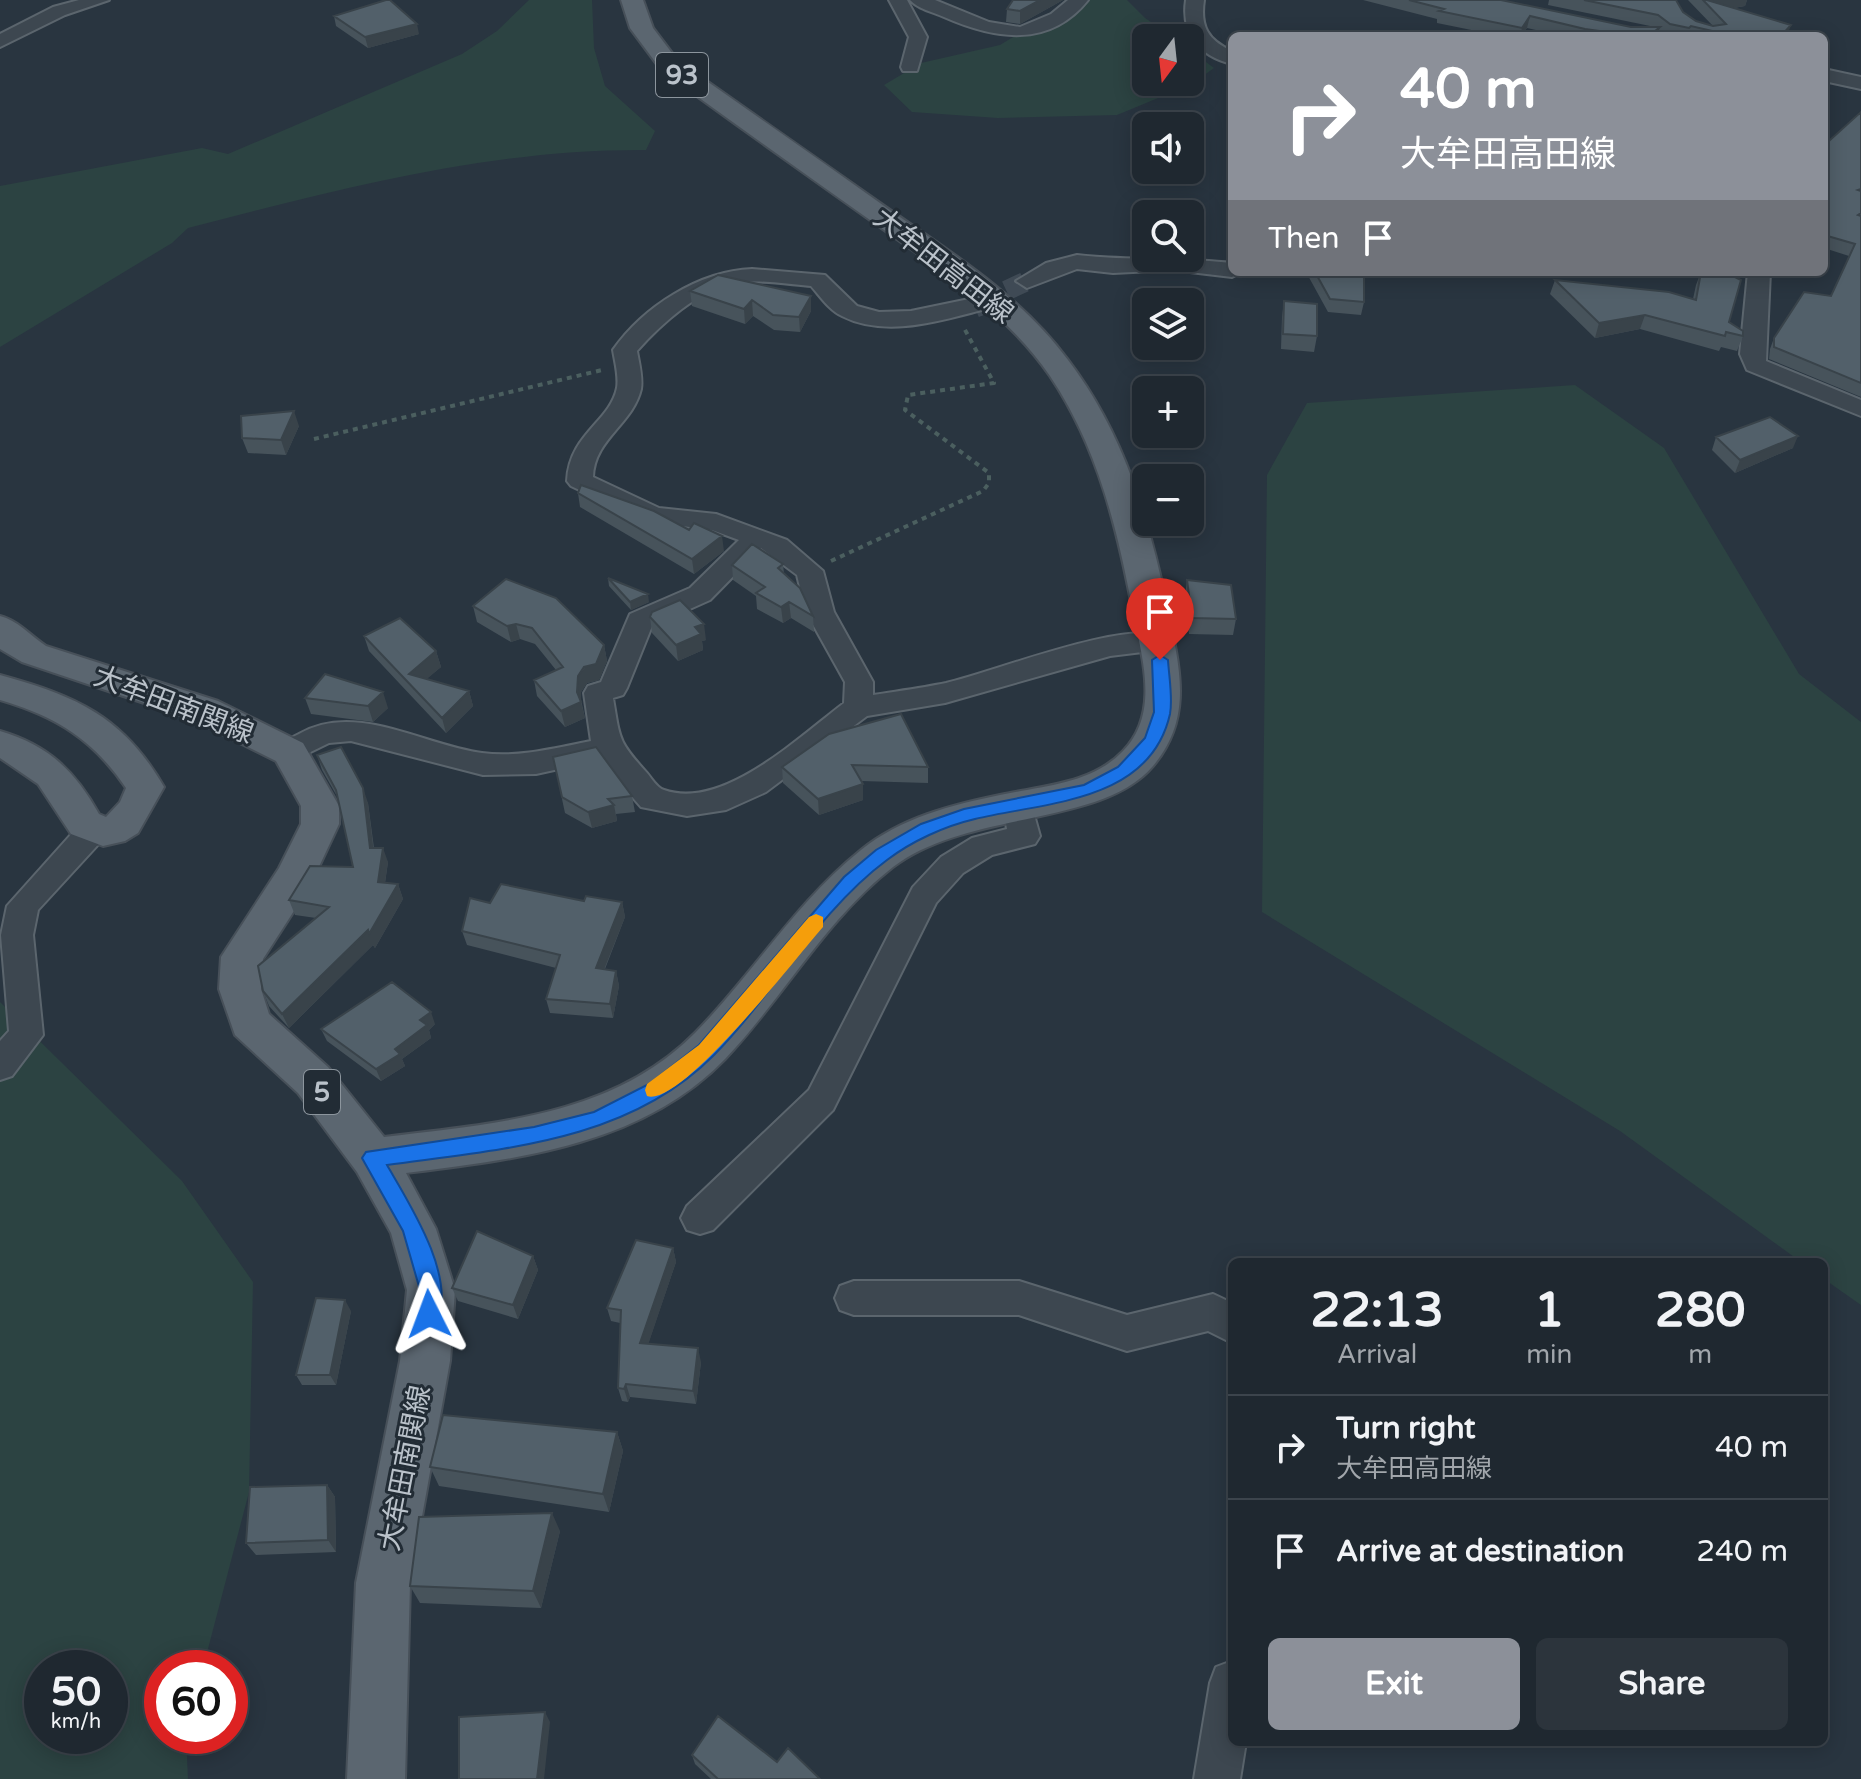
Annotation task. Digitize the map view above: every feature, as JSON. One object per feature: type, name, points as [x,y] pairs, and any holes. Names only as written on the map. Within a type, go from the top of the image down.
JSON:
[{"type":"main road","name":"大牟田高田線","points":[[373,1158],[534,1136],[598,1119],[656,1089],[706,1050],[850,882],[882,854],[927,828],[970,813],[1088,790],[1124,772],[1152,740],[1162,712],[1163,678],[1133,518],[1108,447],[1067,378],[1010,312],[898,226],[758,131],[670,66],[648,42],[634,17],[632,0]]},
{"type":"main road","name":"大牟田南関線","points":[[0,627],[11,640],[34,654],[205,710],[290,752],[320,806],[320,824],[296,875],[242,957],[240,989],[250,1023],[313,1080],[373,1158],[413,1229],[431,1290],[425,1361],[383,1583],[376,1779]]},
{"type":"main road","name":"大牟田南関線","points":[[0,687],[53,703],[97,731],[119,749],[145,787],[140,803],[118,828],[104,832],[95,828]]},
{"type":"main road","points":[[0,744],[26,753],[46,766],[70,794],[85,824],[95,828]]},
{"type":"street","points":[[0,41],[59,11],[100,0]]},
{"type":"street","points":[[898,0],[918,37],[910,67]]},
{"type":"street","points":[[919,0],[1011,35],[1043,27],[1079,0]]},
{"type":"street","points":[[1195,0],[1193,28],[1199,40],[1228,56]]},
{"type":"street","points":[[1828,76],[1861,83]]},
{"type":"street","points":[[1027,281],[1054,268],[1077,262],[1113,266],[1173,263],[1228,270]]},
{"type":"street","points":[[1759,276],[1752,354],[1755,365],[1861,409]]},
{"type":"street","points":[[859,707],[859,682],[820,612],[810,571],[778,546],[716,522],[654,515],[580,481],[579,466],[585,450],[627,394],[630,383],[625,350],[641,330],[716,281],[733,277],[817,280],[849,310],[877,317],[905,319],[964,307]]},
{"type":"street","points":[[757,537],[700,594],[640,620],[613,688],[598,693],[607,748],[652,799],[687,805],[726,799],[755,784],[859,707],[945,693],[1110,647],[1157,642]]},
{"type":"street","points":[[290,752],[323,733],[351,731],[483,764],[536,763],[607,748]]},
{"type":"street","points":[[700,1218],[821,1100],[924,896],[952,865],[983,846],[1024,836],[1018,805]]},
{"type":"street","points":[[0,1066],[26,1035],[17,935],[23,906],[95,828]]},
{"type":"street","points":[[854,1298],[1019,1298],[1127,1333],[1213,1312],[1228,1322]]},
{"type":"street","points":[[1217,1779],[1228,1709]]},
{"type":"path","points":[[810,571],[983,491],[989,483],[989,473],[905,410],[908,395],[994,383],[964,307]]},
{"type":"path","points":[[314,439],[626,365]]},
{"type":"green space","points":[[529,0],[592,0],[594,48],[605,86],[655,131],[646,150],[587,151],[472,164],[358,186],[188,228],[172,243],[0,347],[0,186],[202,148],[228,154],[462,54],[497,31]]},
{"type":"green space","points":[[1073,0],[1127,0],[1154,24],[1132,24],[1132,96],[1163,96],[1117,115],[998,118],[912,112],[884,85],[921,63],[1000,45]]},
{"type":"green space","points":[[1204,60],[1214,68],[1204,75]]},
{"type":"green space","points":[[1575,385],[1664,448],[1799,674],[1861,722],[1861,1305],[1828,1282],[1828,1258],[1795,1258],[1620,1131],[1262,912],[1267,475],[1307,403]]},
{"type":"green space","points":[[0,1002],[182,1181],[253,1282],[249,1492],[208,1650],[144,1650],[144,1754],[187,1754],[188,1779],[0,1779]]},
{"type":"building","points":[[390,0],[417,24],[365,37],[334,16]]},
{"type":"building","points":[[1013,0],[1040,0],[1020,11],[1007,9]]},
{"type":"building","points":[[1409,0],[1501,0],[1631,27],[1660,27],[1654,32],[1606,32],[1530,16],[1522,28],[1439,11],[1444,9]]},
{"type":"building","points":[[1584,0],[1676,0],[1683,12],[1696,21],[1713,26],[1726,24],[1703,0],[1713,0],[1710,1],[1791,25],[1785,32],[1717,32],[1670,24],[1658,15]]},
{"type":"building","points":[[1861,112],[1861,189],[1858,190],[1861,191],[1861,213],[1858,215],[1861,216],[1861,383],[1774,347],[1774,338],[1804,292],[1831,296],[1855,244],[1828,236],[1829,141]]},
{"type":"building","points":[[718,275],[811,296],[799,317],[773,315],[752,300],[744,309],[690,291]]},
{"type":"building","points":[[1317,276],[1364,276],[1364,302],[1330,299]]},
{"type":"building","points":[[1700,276],[1728,276],[1741,280],[1729,322],[1743,331],[1743,336],[1726,332],[1725,336],[1645,315],[1599,323],[1555,280],[1669,292],[1696,300]]},
{"type":"building","points":[[1284,301],[1317,304],[1317,336],[1283,334]]},
{"type":"building","points":[[294,411],[281,440],[242,438],[241,416]]},
{"type":"building","points":[[1770,417],[1798,436],[1740,460],[1716,437]]},
{"type":"building","points":[[581,485],[654,511],[689,530],[694,523],[722,536],[692,559],[578,493]]},
{"type":"building","points":[[752,544],[783,564],[778,568],[800,588],[813,616],[789,602],[781,607],[756,593],[765,587],[732,565]]},
{"type":"building","points":[[608,578],[648,594],[630,602]]},
{"type":"building","points":[[506,579],[556,598],[604,645],[596,664],[584,667],[578,676],[577,692],[581,702],[561,711],[534,680],[563,667],[532,628],[516,624],[507,626],[473,606]]},
{"type":"building","points":[[1187,580],[1231,585],[1236,619],[1192,618]]},
{"type":"building","points":[[680,600],[704,624],[695,627],[701,634],[676,645],[650,617],[652,612]]},
{"type":"building","points":[[400,618],[436,651],[409,674],[469,691],[442,718],[364,636]]},
{"type":"building","points":[[325,674],[383,692],[368,706],[305,698]]},
{"type":"building","points":[[901,714],[928,767],[852,765],[863,784],[818,799],[782,767],[829,734]]},
{"type":"building","points":[[341,747],[363,788],[370,848],[383,848],[378,882],[398,884],[369,934],[368,930],[282,1014],[263,991],[258,966],[329,907],[289,900],[310,866],[353,867],[336,790],[317,755]]},
{"type":"building","points":[[596,747],[632,796],[608,799],[614,805],[588,812],[562,797],[553,757]]},
{"type":"building","points":[[501,884],[584,901],[586,896],[622,902],[596,968],[616,971],[610,1004],[546,999],[560,955],[462,931],[470,898],[490,903]]},
{"type":"building","points":[[392,982],[431,1012],[420,1020],[427,1025],[395,1049],[400,1054],[376,1069],[321,1029]]},
{"type":"building","points":[[477,1231],[533,1256],[513,1305],[452,1288]]},
{"type":"building","points":[[636,1240],[673,1248],[640,1343],[698,1348],[693,1391],[626,1384],[624,1389],[618,1388],[621,1310],[607,1308]]},
{"type":"building","points":[[316,1298],[345,1300],[330,1375],[296,1375]]},
{"type":"building","points":[[443,1415],[617,1432],[603,1494],[430,1467]]},
{"type":"building","points":[[327,1485],[328,1540],[246,1543],[250,1487]]},
{"type":"building","points":[[552,1513],[533,1591],[410,1586],[419,1517]]},
{"type":"building","points":[[545,1712],[537,1779],[459,1779],[459,1717]]},
{"type":"building","points":[[718,1716],[777,1762],[788,1748],[820,1779],[718,1779],[692,1755]]},
{"type":"tunnel","points":[[979,303],[1027,281]]},
{"type":"tunnel","points":[[979,303],[984,301]]},
{"type":"tunnel","points":[[974,305],[979,303]]},
{"type":"slow traffic","points":[[655,1090],[706,1050],[816,922]]},
{"type":"route","points":[[429,1314],[431,1290],[413,1229],[373,1158],[534,1136],[598,1119],[656,1089],[706,1050],[850,882],[882,854],[927,828],[970,813],[1088,790],[1124,772],[1152,740],[1162,712],[1160,660]]}]
